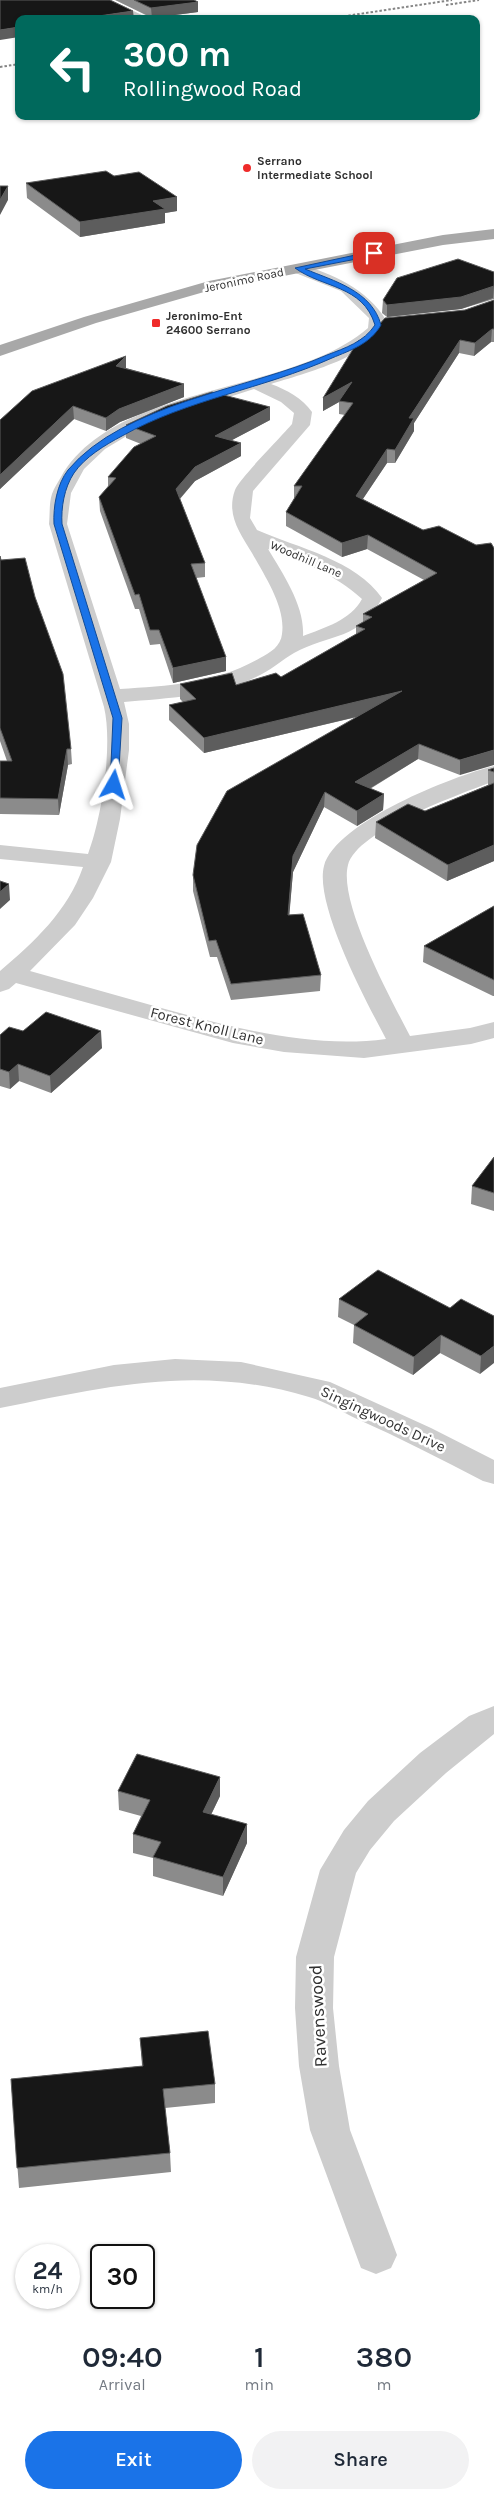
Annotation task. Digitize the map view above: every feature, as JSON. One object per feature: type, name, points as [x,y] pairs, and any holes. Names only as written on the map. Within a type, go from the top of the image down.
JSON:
[{"type":"main road","name":"Jeronimo Road","points":[[0,352],[90,320],[209,286],[443,240],[494,234]]},
{"type":"street","points":[[71,0],[96,14]]},
{"type":"street","points":[[78,0],[109,2],[136,15]]},
{"type":"street","points":[[6,979],[42,948],[68,920],[86,890],[99,862],[107,831],[116,770],[117,718],[112,696],[72,576],[58,524],[57,511],[63,489],[71,472],[84,458],[118,434],[181,405],[255,383],[337,355],[361,343],[388,324],[378,320],[371,310],[347,288],[298,268]]},
{"type":"street","name":"Woodhill Lane","points":[[255,383],[281,393],[294,401],[303,412],[301,425],[244,490],[241,518],[291,612],[292,641],[286,649]]},
{"type":"street","name":"Woodhill Lane","points":[[112,696],[172,692],[224,683],[261,668],[286,649],[351,622],[370,608],[372,598],[358,583],[343,574],[250,534]]},
{"type":"street","points":[[402,1046],[368,980],[343,912],[337,889],[335,866],[343,852],[386,818],[494,773]]},
{"type":"street","points":[[0,852],[99,862]]},
{"type":"street","name":"Forest Knoll Lane","points":[[6,979],[242,1038],[326,1048],[364,1050],[402,1046],[471,1036],[494,1030]]},
{"type":"street","name":"Singingwoods Drive","points":[[0,1398],[114,1375],[175,1369],[241,1372],[319,1389],[420,1435],[494,1473]]},
{"type":"street","name":"Ravenswood","points":[[376,2255],[330,2130],[319,2066],[314,2008],[315,1957],[338,1870],[357,1840],[380,1811],[433,1763],[481,1725],[494,1719]]},
{"type":"building","points":[[0,0],[110,0],[133,11],[106,15],[15,15],[15,28],[0,30]]},
{"type":"building","points":[[134,0],[194,0],[198,2],[151,8]]},
{"type":"building","points":[[106,171],[114,176],[139,172],[177,197],[153,201],[165,209],[80,222],[26,183]]},
{"type":"building","points":[[0,186],[8,186],[0,200]]},
{"type":"building","points":[[458,259],[494,272],[494,286],[461,297],[387,305],[383,300],[397,278]]},
{"type":"building","points":[[494,300],[494,329],[475,343],[460,340],[409,418],[414,418],[395,450],[387,449],[356,496],[423,530],[439,526],[476,545],[491,543],[494,548],[494,750],[460,760],[419,744],[355,782],[384,794],[357,811],[325,792],[293,856],[288,915],[303,914],[321,975],[231,984],[216,940],[209,941],[193,875],[197,845],[227,791],[402,691],[204,738],[169,705],[196,699],[180,684],[232,673],[236,685],[276,673],[281,677],[365,629],[356,626],[372,617],[363,614],[437,573],[368,535],[342,543],[286,512],[302,486],[294,486],[353,403],[339,401],[352,382],[323,398],[358,341],[369,336],[385,318],[465,310]]},
{"type":"building","points":[[126,356],[116,366],[184,384],[119,409],[106,418],[73,406],[0,475],[0,420],[32,391]]},
{"type":"building","points":[[212,392],[270,407],[215,436],[241,443],[195,467],[176,489],[205,563],[191,564],[226,657],[173,668],[159,630],[150,630],[139,594],[135,595],[99,497],[116,478],[108,477],[134,447],[156,436],[126,425],[167,406]]},
{"type":"building","points":[[0,556],[1,560],[25,558],[35,597],[63,674],[71,749],[67,749],[58,799],[0,798],[0,761],[12,761],[0,728]]},
{"type":"building","points":[[494,783],[494,845],[448,865],[376,822],[408,804],[425,811]]},
{"type":"building","points":[[0,881],[9,884],[0,892]]},
{"type":"building","points":[[494,906],[494,980],[424,946]]},
{"type":"building","points":[[46,1012],[101,1031],[50,1076],[18,1064],[9,1072],[0,1069],[0,1035],[9,1027],[23,1031]]},
{"type":"building","points":[[494,1157],[494,1193],[472,1186]]},
{"type":"building","points":[[378,1270],[450,1308],[461,1299],[494,1316],[494,1346],[481,1356],[441,1335],[414,1357],[354,1325],[368,1314],[339,1299]]},
{"type":"building","points":[[137,1754],[220,1777],[203,1812],[247,1824],[223,1877],[153,1857],[161,1842],[133,1834],[150,1800],[118,1791]]},
{"type":"building","points":[[208,2031],[215,2084],[163,2089],[170,2153],[17,2168],[11,2079],[143,2066],[140,2038]]},
{"type":"railway","points":[[353,15],[452,0]]},
{"type":"railway","points":[[446,5],[479,0]]},
{"type":"railway","points":[[0,67],[15,65]]},
{"type":"place","name":"Serrano Intermediate School","points":[[247,168]]},
{"type":"place","name":"Jeronimo-Ent 24600 Serrano","points":[[156,323]]},
{"type":"route","points":[[114,785],[117,718],[112,696],[72,576],[58,524],[57,511],[63,489],[71,472],[99,446],[148,418],[181,405],[307,367],[361,343],[376,330],[378,320],[375,315],[347,288],[298,268],[374,253]]}]
